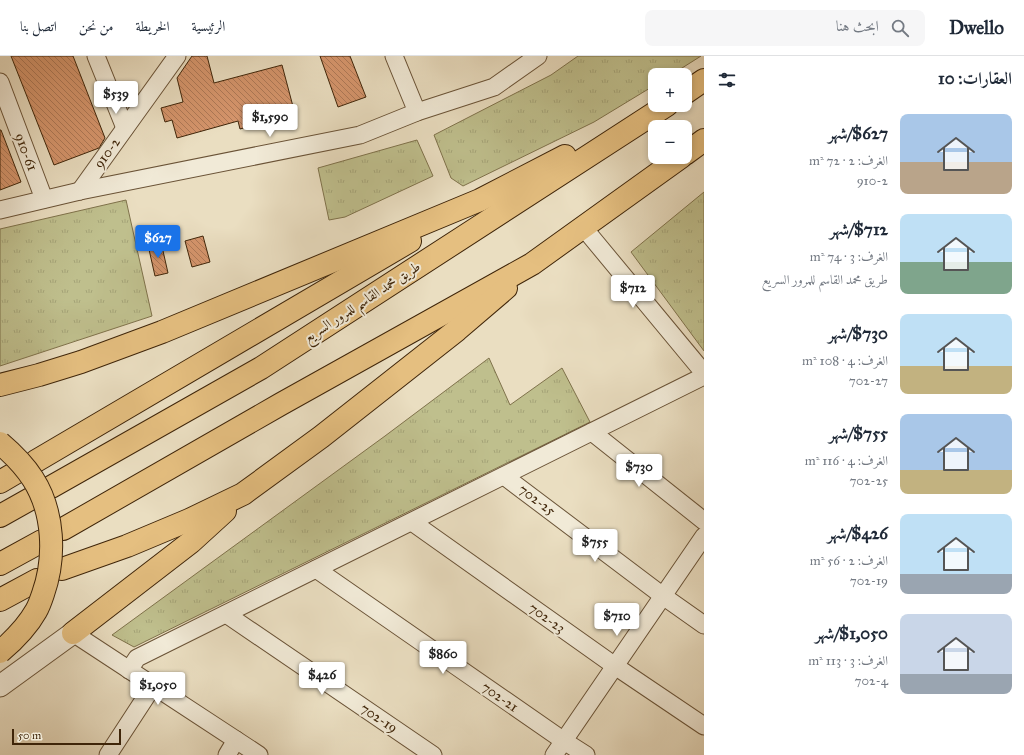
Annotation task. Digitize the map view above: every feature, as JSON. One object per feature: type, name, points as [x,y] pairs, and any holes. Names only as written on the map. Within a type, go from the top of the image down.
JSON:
[{"type":"highway","points":[[692,88],[704,80]]},
{"type":"highway","points":[[36,461],[480,200],[652,112]]},
{"type":"highway","name":"طريق محمد القاسم للمرور السريع","points":[[51,487],[261,368],[655,112]]},
{"type":"highway","points":[[692,149],[704,140]]},
{"type":"highway","points":[[63,529],[281,404],[532,264],[671,164]]},
{"type":"highway","points":[[0,385],[81,362],[162,332],[480,200]]},
{"type":"highway","points":[[73,633],[191,542],[243,494],[321,437],[457,330],[498,296],[532,264]]},
{"type":"highway","points":[[0,443],[24,467],[34,480],[41,495],[47,511],[50,528],[51,558],[46,585],[37,610],[17,636],[0,652]]},
{"type":"highway","points":[[62,570],[127,546],[189,520],[243,494]]},
{"type":"highway","points":[[0,516],[32,498]]},
{"type":"highway","points":[[0,564],[42,541]]},
{"type":"highway","points":[[0,600],[37,580]]},
{"type":"street","points":[[96,56],[125,128]]},
{"type":"street","name":"910-2","points":[[80,191],[177,56]]},
{"type":"street","points":[[394,56],[417,112]]},
{"type":"street","points":[[0,210],[80,191],[360,135],[417,112],[494,87],[538,56]]},
{"type":"street","name":"910-61","points":[[0,82],[44,199]]},
{"type":"street","points":[[584,227],[704,373]]},
{"type":"street","points":[[129,670],[137,658],[704,376]]},
{"type":"street","points":[[592,432],[704,521]]},
{"type":"street","name":"702-25","points":[[504,476],[663,596],[704,625]]},
{"type":"street","name":"702-23","points":[[412,522],[615,666],[704,726]]},
{"type":"street","points":[[554,755],[704,536]]},
{"type":"street","name":"702-21","points":[[316,569],[586,755]]},
{"type":"street","name":"702-19","points":[[226,614],[433,755]]},
{"type":"street","points":[[0,686],[73,633],[258,755]]},
{"type":"street","points":[[108,755],[154,686]]},
{"type":"street","points":[[226,755],[236,740]]},
{"type":"green space","points":[[578,56],[701,56],[682,68],[648,68],[648,89],[594,122],[463,186],[451,178],[434,135],[551,75]]},
{"type":"green space","points":[[417,140],[433,176],[345,217],[329,220],[318,168]]},
{"type":"green space","points":[[704,192],[704,351],[631,252]]},
{"type":"green space","points":[[126,200],[152,316],[0,366],[0,229]]},
{"type":"green space","points":[[489,358],[510,405],[562,368],[590,422],[134,647],[112,635],[385,436]]},
{"type":"building","points":[[11,56],[73,56],[105,138],[99,148],[54,165]]},
{"type":"building","points":[[192,56],[207,56],[214,83],[282,65],[295,114],[240,129],[238,121],[177,138],[172,120],[165,122],[161,108],[183,102],[177,78]]},
{"type":"building","points":[[320,56],[350,56],[366,97],[338,107]]},
{"type":"building","points":[[0,130],[21,182],[0,190]]},
{"type":"building","points":[[203,236],[210,262],[192,267],[185,241]]},
{"type":"building","points":[[161,242],[168,273],[155,276],[148,245]]}]
